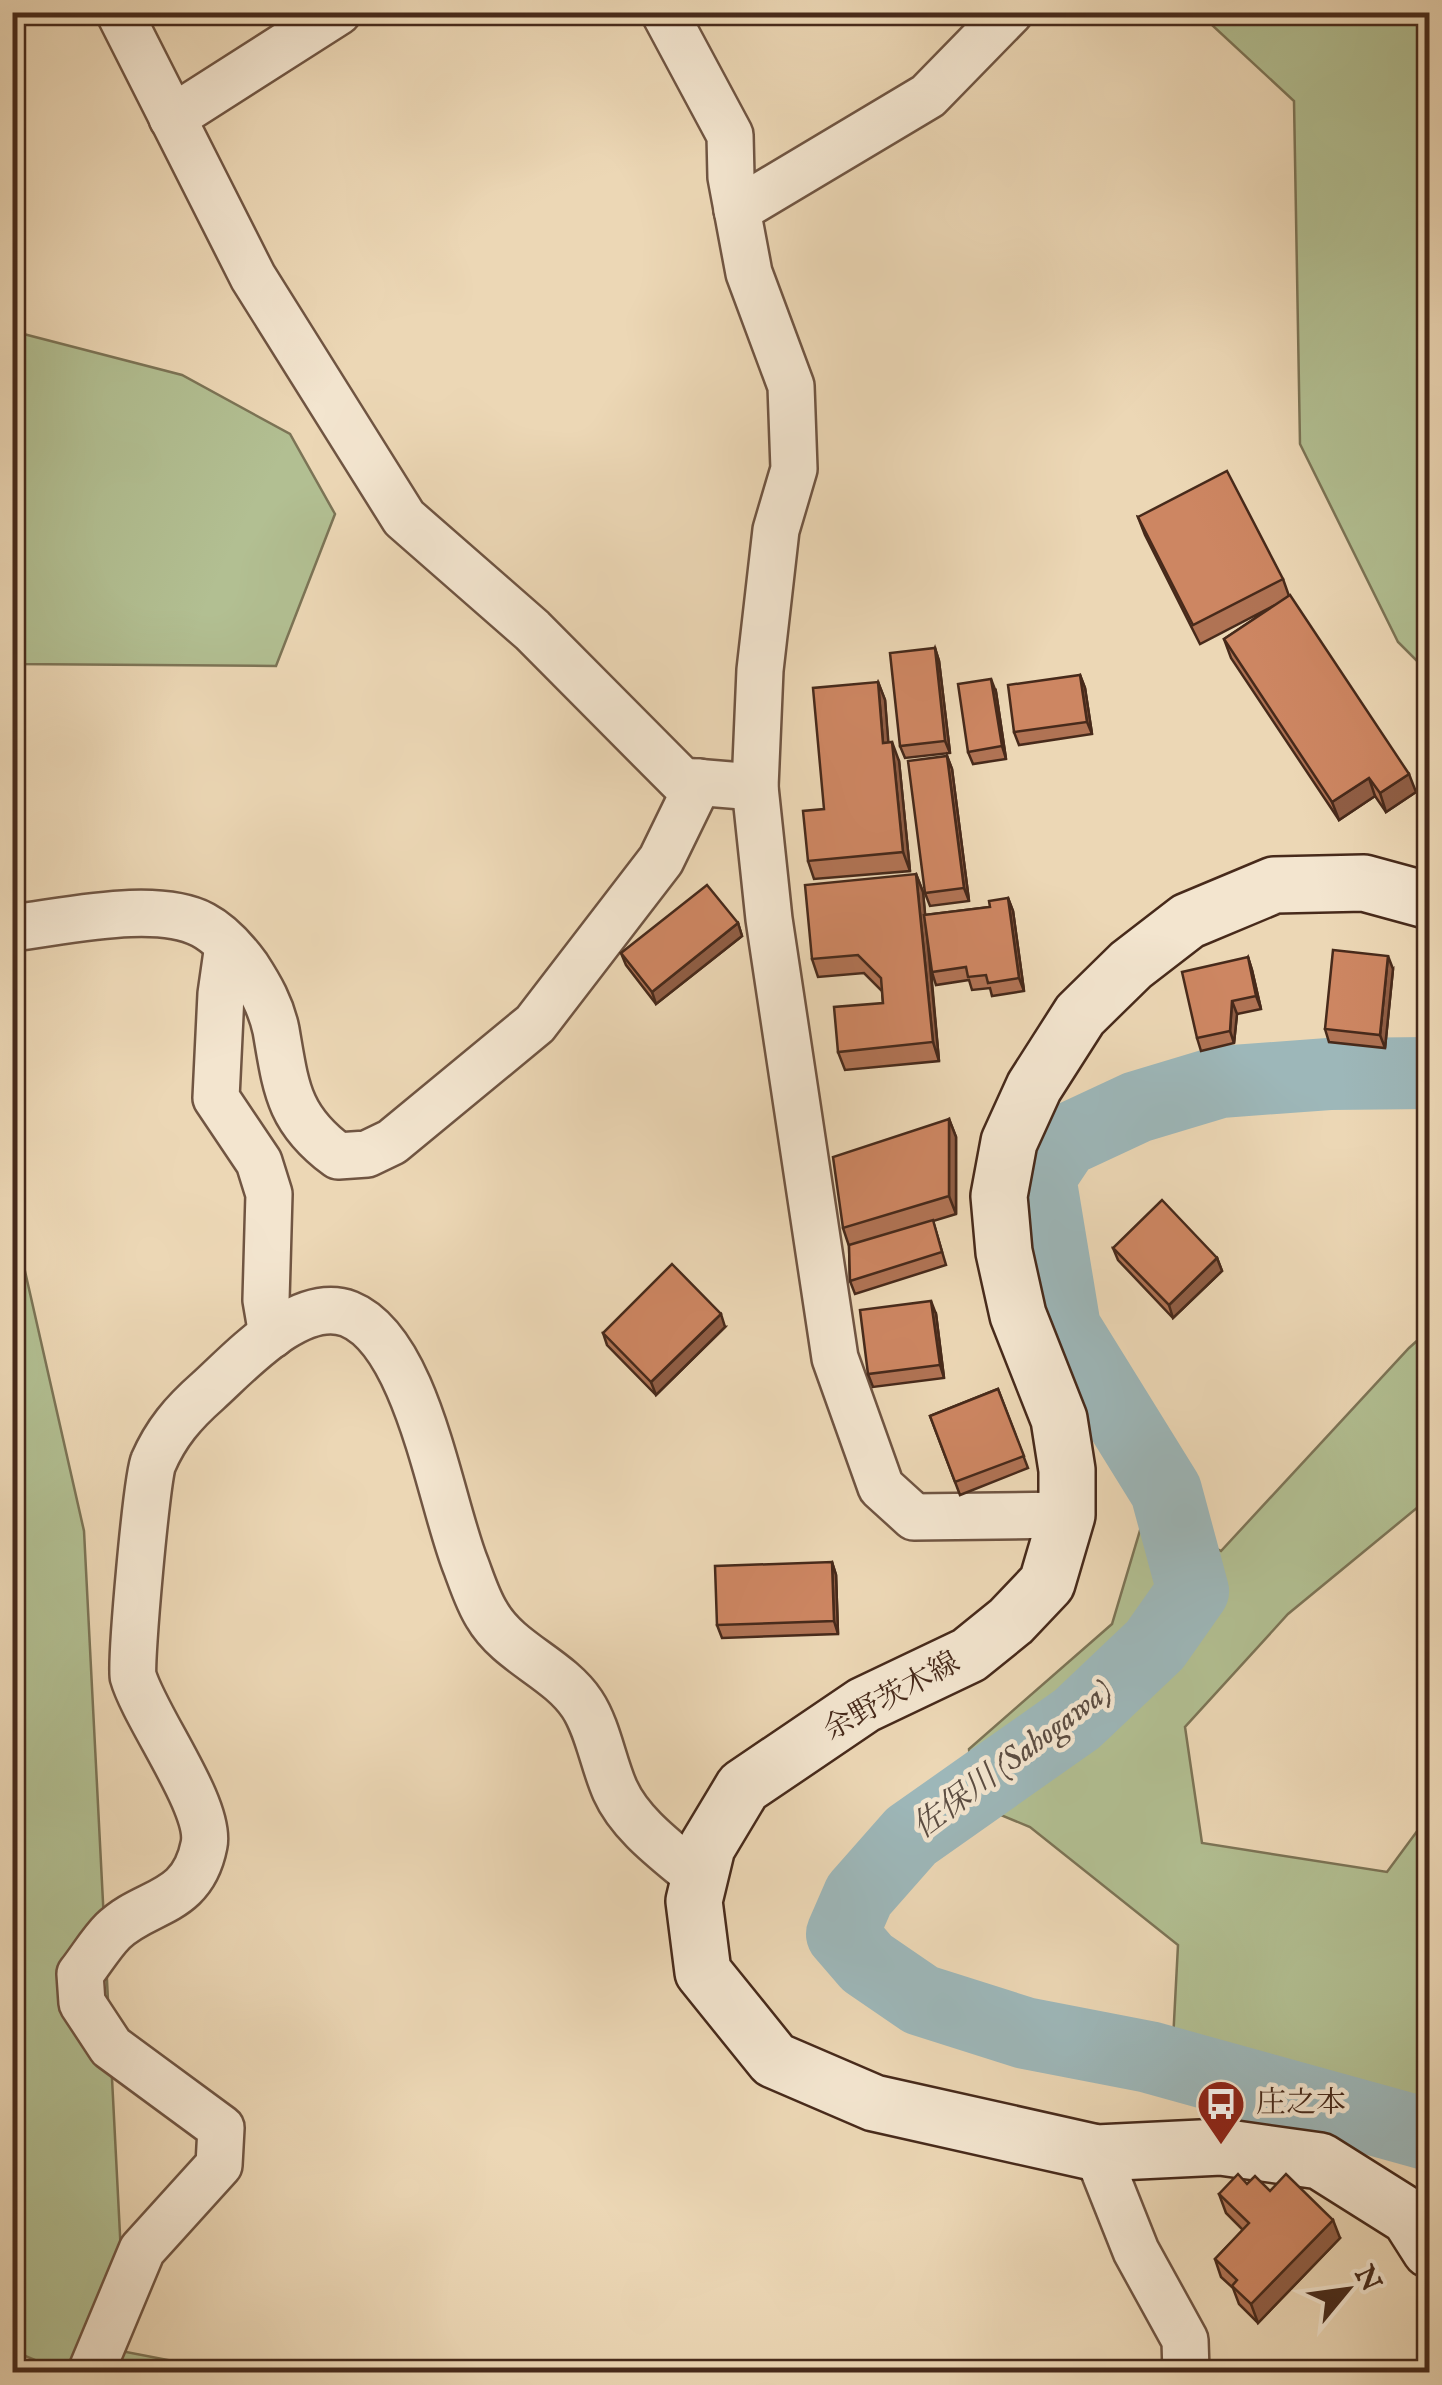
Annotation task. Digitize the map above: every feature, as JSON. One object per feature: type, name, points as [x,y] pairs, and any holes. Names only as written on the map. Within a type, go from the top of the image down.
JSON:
[{"type":"main road","name":"余野茨木線","points":[[1430,901],[1364,883],[1274,885],[1188,921],[1131,965],[1080,1015],[1034,1086],[1009,1142],[999,1196],[1018,1315],[1059,1419],[1067,1470],[1067,1515],[1047,1583],[1011,1621],[969,1655],[864,1705],[743,1787],[707,1846],[694,1901],[703,1972],[774,2060],[874,2102],[1097,2153],[1221,2147],[1320,2161],[1408,2217],[1430,2250]]},
{"type":"street","points":[[118,12],[253,277],[404,518],[532,630],[682,781],[755,787]]},
{"type":"street","points":[[172,118],[338,12]]},
{"type":"street","points":[[664,12],[730,135],[730,177],[749,273],[791,386],[794,469],[776,530],[760,670],[755,787],[772,938],[835,1358],[881,1487],[914,1517],[1067,1515]]},
{"type":"street","points":[[737,210],[928,96],[1010,12]]},
{"type":"street","points":[[12,928],[148,912],[202,924],[228,945],[262,989],[273,1017],[290,1101],[312,1137],[338,1156],[367,1154],[392,1142],[535,1024],[661,860],[699,782]]},
{"type":"street","points":[[228,945],[221,994],[216,1098],[259,1162],[268,1194],[266,1300],[272,1334]]},
{"type":"street","points":[[91,2372],[142,2250],[219,2165],[221,2128],[111,2046],[82,2003],[80,1974],[114,1930],[167,1900],[190,1880],[205,1842],[200,1814],[132,1674],[150,1467],[176,1418],[272,1334],[315,1310],[348,1314],[374,1332],[402,1371],[449,1502],[464,1560],[487,1617],[583,1705],[617,1795],[648,1834],[699,1878]]},
{"type":"street","points":[[1097,2153],[1136,2250],[1184,2340],[1186,2372]]},
{"type":"green space","points":[[1199,13],[1429,13],[1429,673],[1398,642],[1300,444],[1294,101]]},
{"type":"green space","points":[[12,331],[182,375],[290,434],[335,514],[276,666],[13,664]]},
{"type":"green space","points":[[12,1214],[84,1531],[126,2352],[230,2372],[64,2372],[13,2351]]},
{"type":"green space","points":[[1429,1330],[1429,1498],[1288,1614],[1185,1727],[1202,1843],[1387,1872],[1429,1815],[1429,2147],[1376,2122],[1171,2079],[1178,1945],[1030,1827],[974,1804],[969,1749],[1112,1624],[1144,1517],[1221,1551]]},
{"type":"building","points":[[1227,471],[1283,579],[1193,625],[1138,517]]},
{"type":"building","points":[[1290,595],[1409,774],[1380,793],[1369,778],[1332,802],[1224,639]]},
{"type":"building","points":[[935,648],[945,741],[900,746],[890,653]]},
{"type":"building","points":[[1080,675],[1087,722],[1014,732],[1008,685]]},
{"type":"building","points":[[991,679],[1002,746],[968,752],[958,684]]},
{"type":"building","points":[[878,682],[883,743],[892,742],[903,852],[808,861],[803,811],[824,809],[813,688]]},
{"type":"building","points":[[947,756],[964,888],[925,893],[908,761]]},
{"type":"building","points":[[916,874],[933,1042],[838,1052],[834,1007],[883,1003],[881,978],[858,955],[812,959],[805,885]]},
{"type":"building","points":[[707,885],[738,923],[652,992],[621,953]]},
{"type":"building","points":[[1008,898],[1019,978],[988,983],[986,975],[968,977],[966,967],[932,972],[924,915],[990,907],[989,901]]},
{"type":"building","points":[[1333,950],[1388,956],[1380,1035],[1325,1029]]},
{"type":"building","points":[[1248,957],[1256,996],[1232,1001],[1230,1031],[1197,1038],[1182,972]]},
{"type":"building","points":[[949,1119],[949,1196],[843,1228],[833,1157]]},
{"type":"building","points":[[1162,1200],[1217,1258],[1169,1305],[1113,1248]]},
{"type":"building","points":[[933,1220],[942,1252],[850,1281],[849,1245]]},
{"type":"building","points":[[672,1264],[721,1314],[651,1382],[603,1333]]},
{"type":"building","points":[[931,1301],[940,1365],[868,1374],[860,1310]]},
{"type":"building","points":[[998,1389],[1024,1456],[955,1482],[930,1416]]},
{"type":"building","points":[[832,1562],[834,1621],[717,1625],[715,1566]]},
{"type":"building","points":[[1238,2174],[1247,2184],[1255,2176],[1270,2191],[1286,2174],[1333,2220],[1251,2304],[1232,2286],[1237,2280],[1215,2259],[1249,2223],[1219,2194]]},
{"type":"waterway","name":"佐保川 (Sahogawa)","points":[[1430,1073],[1329,1074],[1220,1082],[1137,1107],[1064,1141],[1040,1177],[1065,1328],[1166,1491],[1193,1591],[1155,1645],[1077,1719],[911,1836],[859,1895],[842,1934],[867,1963],[921,2000],[1025,2033],[1149,2057],[1430,2135]]},
{"type":"place","name":"庄之本","points":[[1221,2146]]}]
